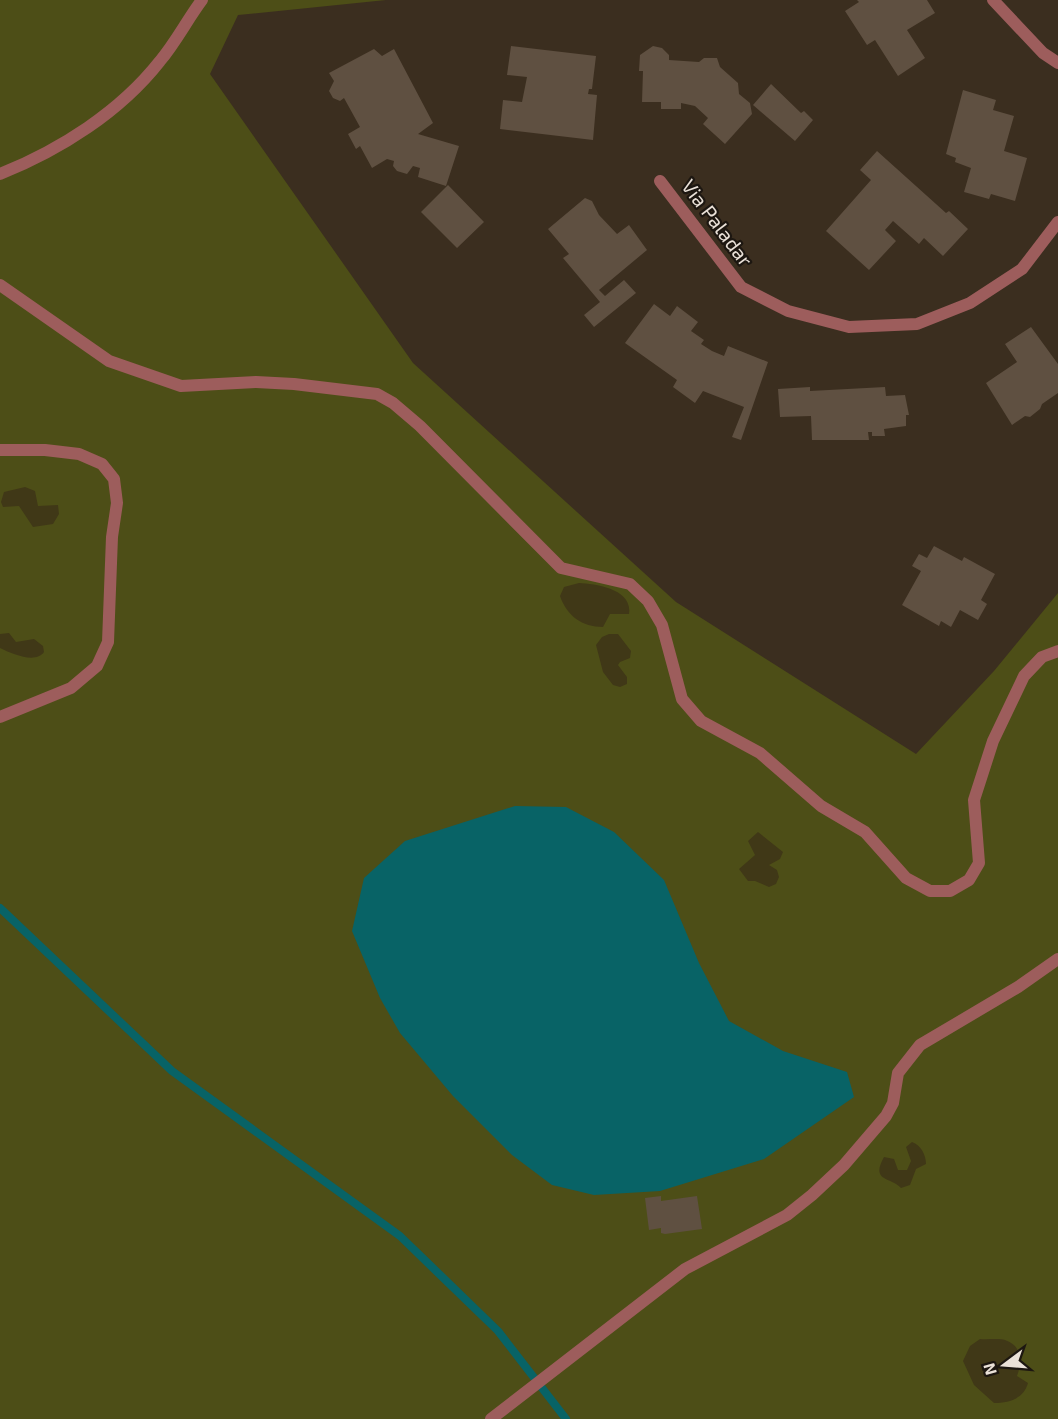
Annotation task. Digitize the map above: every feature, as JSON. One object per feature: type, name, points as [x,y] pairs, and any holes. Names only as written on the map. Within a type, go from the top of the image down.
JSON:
[{"type":"street","points":[[0,174],[26,164],[91,126],[141,84],[162,59],[202,0]]},
{"type":"street","points":[[993,0],[1042,53],[1058,63]]},
{"type":"street","name":"Via Paladar","points":[[660,181],[741,287],[788,311],[849,327],[917,324],[970,303],[1022,269],[1058,222]]},
{"type":"street","points":[[0,285],[109,362],[181,386],[256,382],[294,384],[377,394],[393,403],[561,568],[630,584],[648,601],[662,625],[682,699],[701,721],[760,753],[821,806],[865,832],[906,878],[930,891],[950,891],[969,880],[979,863],[974,800],[993,741],[1024,676],[1042,657],[1058,651]]},
{"type":"street","points":[[0,450],[68,453],[102,464],[114,479],[117,503],[112,537],[108,642],[97,666],[71,688],[0,717]]},
{"type":"street","points":[[491,1419],[511,1401],[685,1269],[787,1215],[812,1195],[844,1166],[886,1116],[892,1103],[898,1073],[921,1045],[1018,987],[1058,959]]},
{"type":"shaded area","points":[[0,0],[386,0],[238,15],[210,74],[413,363],[676,602],[916,754],[994,671],[1058,593],[1058,1419],[0,1419]]},
{"type":"sand","points":[[25,487],[35,491],[38,506],[58,505],[59,514],[53,524],[33,527],[19,506],[3,507],[1,502],[4,492]]},
{"type":"sand","points":[[579,583],[603,587],[619,593],[629,606],[629,614],[610,614],[603,627],[588,625],[576,619],[571,615],[560,596],[564,587]]},
{"type":"sand","points":[[9,633],[16,642],[34,639],[43,646],[44,652],[40,656],[30,658],[0,648],[0,634]]},
{"type":"sand","points":[[618,634],[631,651],[630,658],[618,665],[627,677],[627,684],[620,687],[613,685],[603,672],[596,645],[602,637]]},
{"type":"sand","points":[[758,832],[783,852],[780,859],[769,865],[777,870],[779,877],[776,884],[769,887],[755,881],[748,881],[739,869],[755,855],[748,841]]},
{"type":"sand","points":[[912,1142],[922,1151],[926,1164],[916,1169],[910,1185],[901,1188],[883,1178],[879,1171],[880,1165],[884,1157],[894,1159],[898,1170],[907,1170],[911,1161],[906,1147]]},
{"type":"sand","points":[[980,1339],[1002,1339],[1015,1346],[1020,1355],[1017,1376],[1028,1383],[1020,1396],[1011,1401],[994,1403],[974,1385],[963,1361],[970,1346]]},
{"type":"water","points":[[515,806],[566,807],[614,832],[664,880],[699,963],[729,1021],[783,1051],[847,1072],[854,1097],[764,1159],[660,1191],[594,1195],[552,1185],[512,1155],[453,1096],[400,1033],[380,998],[352,931],[364,878],[405,841]]},
{"type":"building","points":[[857,0],[927,0],[935,13],[907,30],[925,58],[898,76],[875,40],[867,45],[845,11],[859,2]]},
{"type":"building","points":[[511,46],[596,56],[592,89],[589,89],[588,94],[597,95],[593,140],[500,129],[503,100],[522,102],[527,77],[507,75]]},
{"type":"building","points":[[653,46],[662,48],[669,55],[669,60],[699,62],[704,58],[717,58],[720,67],[738,83],[739,94],[750,103],[752,114],[725,144],[703,124],[708,118],[695,106],[681,103],[681,109],[661,109],[661,102],[642,102],[643,71],[639,71],[640,55]]},
{"type":"building","points":[[374,49],[382,56],[394,49],[433,123],[418,134],[459,146],[446,186],[418,177],[420,168],[413,166],[407,174],[397,171],[393,166],[394,161],[387,159],[372,168],[360,146],[356,149],[348,134],[360,127],[344,98],[340,101],[333,98],[329,91],[334,81],[329,73]]},
{"type":"building","points":[[771,84],[801,113],[804,111],[813,120],[795,141],[753,105]]},
{"type":"building","points":[[963,90],[996,100],[993,110],[1014,116],[1004,151],[1027,158],[1015,201],[991,194],[989,199],[964,192],[971,168],[955,162],[956,158],[946,154]]},
{"type":"building","points":[[877,151],[946,213],[949,211],[968,229],[943,256],[924,238],[919,244],[893,221],[885,230],[896,241],[869,270],[826,231],[871,180],[860,170]]},
{"type":"building","points":[[448,185],[484,222],[457,248],[421,212]]},
{"type":"building","points":[[585,198],[592,201],[599,215],[617,234],[629,225],[647,250],[599,290],[605,296],[624,280],[636,293],[594,327],[584,315],[600,302],[563,258],[569,254],[548,229]]},
{"type":"building","points":[[654,304],[670,316],[677,306],[698,322],[691,331],[704,340],[701,344],[712,351],[724,356],[728,346],[768,362],[741,440],[732,437],[744,407],[703,391],[695,403],[673,387],[677,380],[625,343]]},
{"type":"building","points":[[1031,327],[1058,364],[1058,393],[1042,404],[1040,409],[1030,417],[1025,416],[1012,425],[986,383],[1017,362],[1005,344]]},
{"type":"building","points":[[810,387],[810,391],[885,387],[886,396],[905,395],[909,415],[906,415],[906,426],[884,429],[885,436],[872,436],[872,432],[868,432],[869,440],[812,440],[811,416],[780,417],[778,389]]},
{"type":"building","points":[[934,546],[962,561],[964,557],[995,574],[981,600],[987,604],[978,620],[960,610],[951,627],[941,621],[939,626],[902,605],[921,571],[912,566],[919,554],[927,558]]},
{"type":"building","points":[[661,1196],[661,1201],[697,1196],[702,1229],[665,1234],[661,1233],[661,1228],[649,1230],[645,1198]]},
{"type":"waterway","points":[[0,908],[172,1071],[400,1236],[498,1331],[566,1419]]}]
